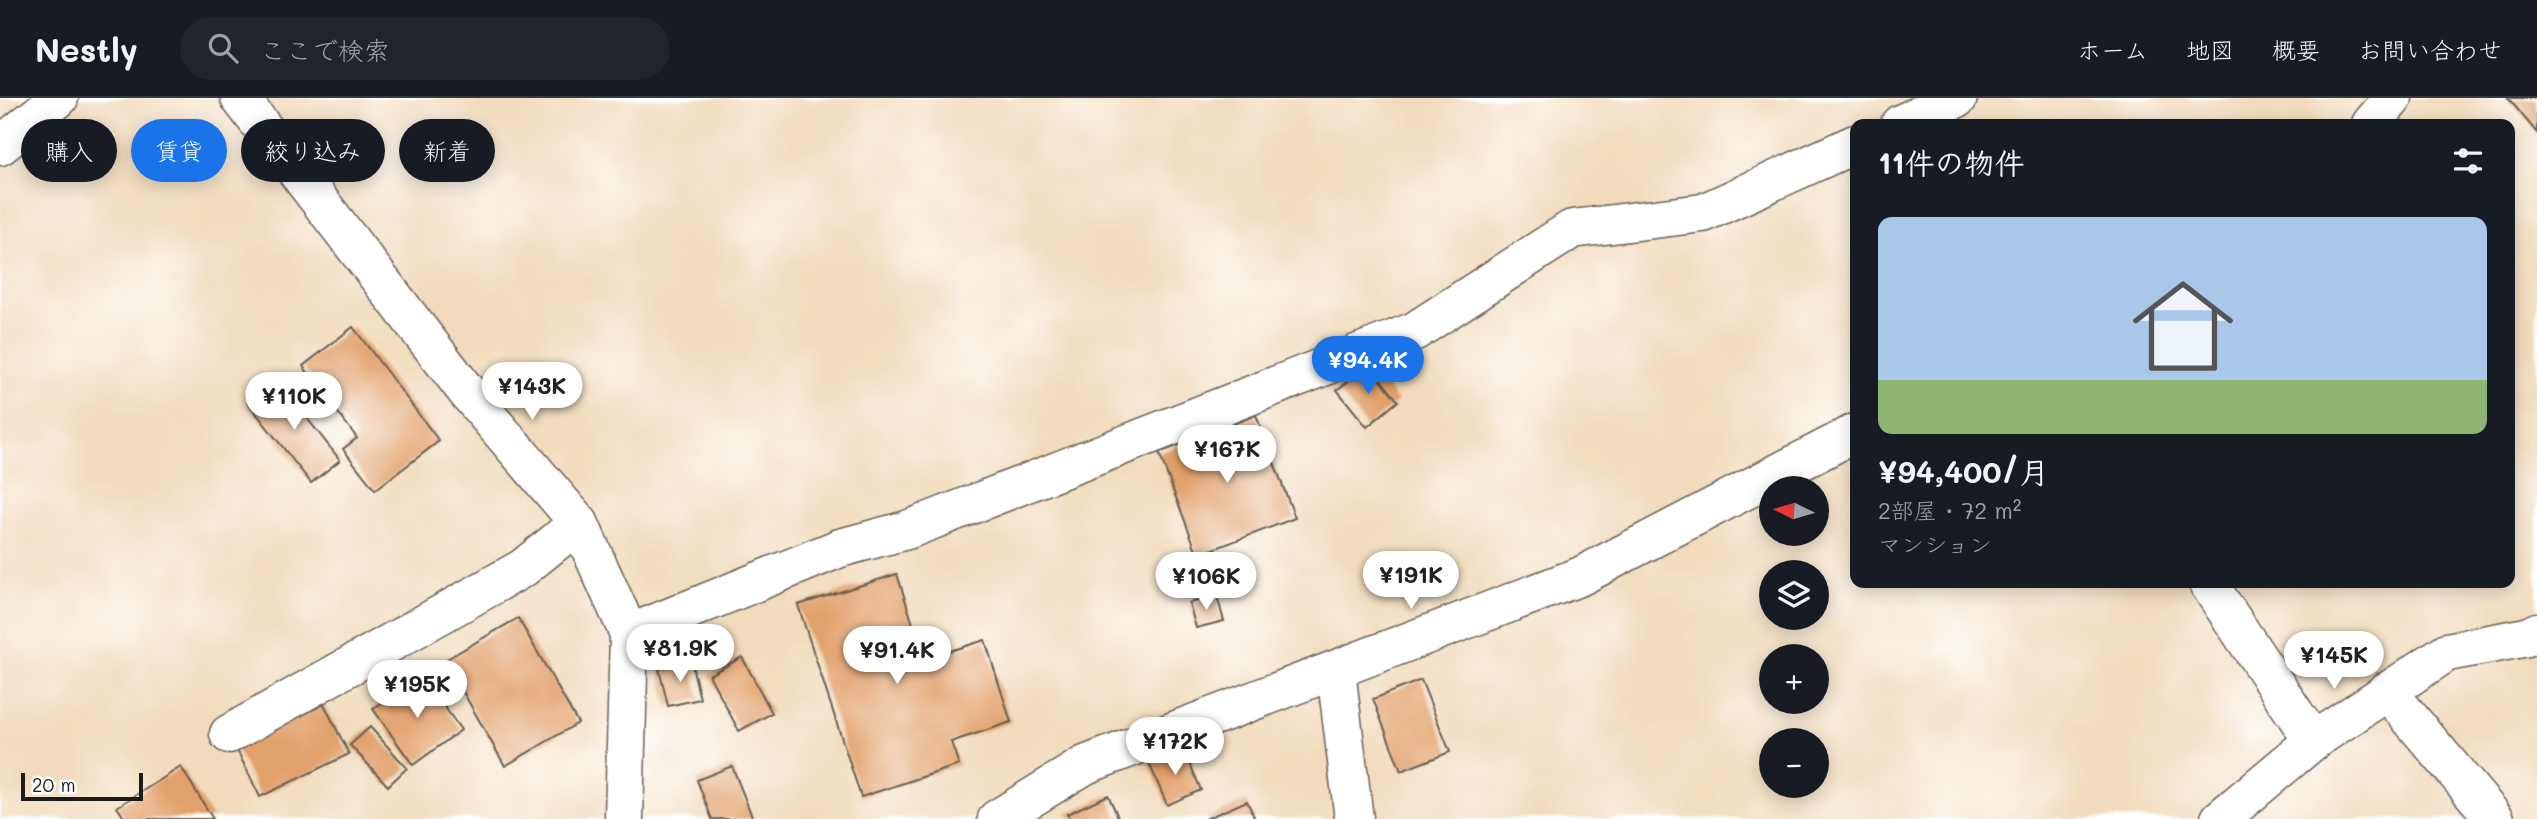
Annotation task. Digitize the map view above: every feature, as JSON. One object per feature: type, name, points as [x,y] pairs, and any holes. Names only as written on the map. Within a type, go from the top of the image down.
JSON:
[{"type":"street","points":[[0,146],[59,98]]},
{"type":"street","points":[[240,98],[467,392],[579,523],[629,634],[624,819]]},
{"type":"street","points":[[1911,119],[1958,98]]},
{"type":"street","points":[[2375,119],[2393,98]]},
{"type":"street","points":[[629,634],[840,548],[907,530],[1415,331],[1572,229],[1703,213],[1850,146]]},
{"type":"street","points":[[997,819],[1085,765],[1581,576],[1850,436]]},
{"type":"street","points":[[229,734],[523,568],[579,523]]},
{"type":"street","points":[[2211,588],[2313,741]]},
{"type":"street","points":[[2220,819],[2313,741],[2447,652],[2527,637],[2537,632]]},
{"type":"street","points":[[1336,671],[1354,819]]},
{"type":"street","points":[[2388,691],[2494,819]]},
{"type":"building","points":[[2508,98],[2537,98],[2537,133]]},
{"type":"building","points":[[353,327],[439,441],[375,490],[343,449],[357,438],[303,366]]},
{"type":"building","points":[[1369,365],[1398,401],[1367,427],[1337,390]]},
{"type":"building","points":[[277,380],[340,460],[311,483],[248,403]]},
{"type":"building","points":[[1256,415],[1295,518],[1198,555],[1159,453]]},
{"type":"building","points":[[897,574],[924,659],[985,640],[1011,722],[951,742],[959,765],[861,797],[798,605]]},
{"type":"building","points":[[1217,596],[1224,621],[1196,628],[1189,603]]},
{"type":"building","points":[[518,618],[578,723],[505,766],[445,660]]},
{"type":"building","points":[[742,657],[772,713],[739,731],[709,675]]},
{"type":"building","points":[[691,661],[700,699],[668,706],[659,669]]},
{"type":"building","points":[[422,675],[461,730],[413,765],[373,709]]},
{"type":"building","points":[[1421,680],[1450,752],[1401,771],[1373,699]]},
{"type":"building","points":[[324,704],[349,754],[260,797],[236,748]]},
{"type":"building","points":[[370,727],[407,768],[388,786],[350,745]]},
{"type":"building","points":[[1184,749],[1201,790],[1167,805],[1149,763]]},
{"type":"building","points":[[732,766],[753,819],[712,819],[697,780]]},
{"type":"building","points":[[181,767],[213,819],[125,819],[117,807]]},
{"type":"building","points":[[1108,795],[1119,819],[1070,819],[1067,814]]},
{"type":"building","points":[[1247,801],[1255,819],[1205,819]]}]
